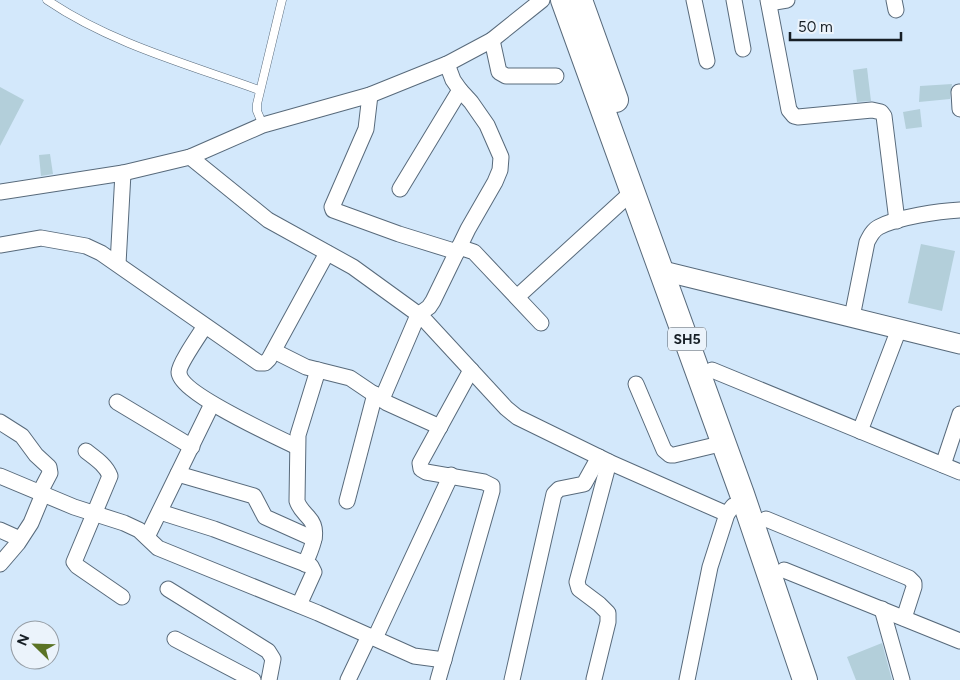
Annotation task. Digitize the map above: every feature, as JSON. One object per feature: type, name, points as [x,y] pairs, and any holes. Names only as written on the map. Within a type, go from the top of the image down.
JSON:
[{"type":"main road","name":"SH5","points":[[563,0],[632,192],[712,370],[822,680]]},
{"type":"main road","name":"SH5","points":[[580,0],[724,443],[805,680]]},
{"type":"street","points":[[0,192],[123,173],[190,157],[263,125],[370,95],[447,64],[492,40],[542,0]]},
{"type":"street","points":[[694,0],[706,61]]},
{"type":"street","points":[[734,0],[743,49]]},
{"type":"street","points":[[787,0],[768,2],[789,110],[791,114],[798,117],[872,110],[881,112],[884,116],[897,221]]},
{"type":"street","points":[[492,40],[499,72],[502,74],[506,76],[556,76]]},
{"type":"street","points":[[347,501],[378,396],[433,301],[468,229],[500,170],[501,157],[487,125],[453,80],[447,64]]},
{"type":"street","points":[[400,189],[460,90]]},
{"type":"street","points":[[959,92],[960,109]]},
{"type":"street","points":[[370,95],[366,129],[334,203],[333,210],[399,234],[458,250],[474,252],[541,323]]},
{"type":"street","points":[[190,157],[268,220],[354,267],[422,318],[506,408],[517,417],[604,459],[727,514]]},
{"type":"street","points":[[118,264],[123,173]]},
{"type":"street","points":[[517,297],[632,192]]},
{"type":"street","points":[[852,317],[867,242],[871,233],[879,227],[897,221],[947,210],[960,210]]},
{"type":"street","points":[[0,245],[41,238],[65,241],[101,252],[259,363],[265,363],[274,351],[327,253]]},
{"type":"street","points":[[670,273],[960,344]]},
{"type":"street","points":[[205,326],[178,372],[183,382],[212,404],[297,446]]},
{"type":"street","points":[[860,431],[899,329]]},
{"type":"street","points":[[274,351],[306,367],[350,378],[387,403],[440,427]]},
{"type":"street","points":[[305,564],[314,539],[315,528],[297,502],[297,446],[298,434],[318,370]]},
{"type":"street","points":[[438,680],[492,486],[484,482],[451,475],[426,472],[421,469],[420,463],[471,370]]},
{"type":"street","points":[[712,370],[960,472]]},
{"type":"street","points":[[636,384],[664,450],[670,455],[724,443]]},
{"type":"street","points":[[117,402],[192,447]]},
{"type":"street","points":[[147,537],[212,404]]},
{"type":"street","points":[[943,465],[960,414]]},
{"type":"street","points":[[0,422],[22,436],[36,455],[49,468],[50,473],[31,523],[0,564]]},
{"type":"street","points":[[86,451],[100,460],[109,472],[110,482],[94,513],[74,562],[76,566],[122,597]]},
{"type":"street","points":[[594,679],[608,622],[608,613],[580,589],[577,582],[604,459]]},
{"type":"street","points":[[512,680],[554,494],[559,489],[584,484],[604,459]]},
{"type":"street","points":[[178,474],[254,496],[265,518],[314,539]]},
{"type":"street","points":[[348,680],[372,637],[451,475]]},
{"type":"street","points":[[0,476],[124,523],[139,530],[158,548],[299,605],[414,656],[444,660]]},
{"type":"street","points":[[687,680],[710,567],[727,514],[742,494]]},
{"type":"street","points":[[160,512],[214,529],[311,566],[314,572],[299,605]]},
{"type":"street","points":[[766,519],[909,578],[914,583],[914,587],[904,618]]},
{"type":"street","points":[[0,530],[20,540]]},
{"type":"street","points":[[784,570],[960,641]]},
{"type":"street","points":[[168,589],[268,651],[273,659],[269,680]]},
{"type":"street","points":[[882,609],[902,680]]},
{"type":"street","points":[[175,639],[254,680]]},
{"type":"lane","points":[[47,0],[66,13],[118,39],[259,90]]},
{"type":"lane","points":[[263,125],[257,111],[259,90],[282,0]]},
{"type":"building","points":[[867,68],[871,101],[857,102],[853,70]]},
{"type":"building","points":[[952,84],[950,99],[919,102],[920,86]]},
{"type":"building","points":[[0,87],[24,100],[0,146]]},
{"type":"building","points":[[920,109],[922,127],[906,129],[903,112]]},
{"type":"building","points":[[50,154],[53,174],[41,176],[39,155]]},
{"type":"building","points":[[921,244],[955,251],[942,311],[908,303]]},
{"type":"building","points":[[882,643],[892,680],[856,680],[847,657]]}]
